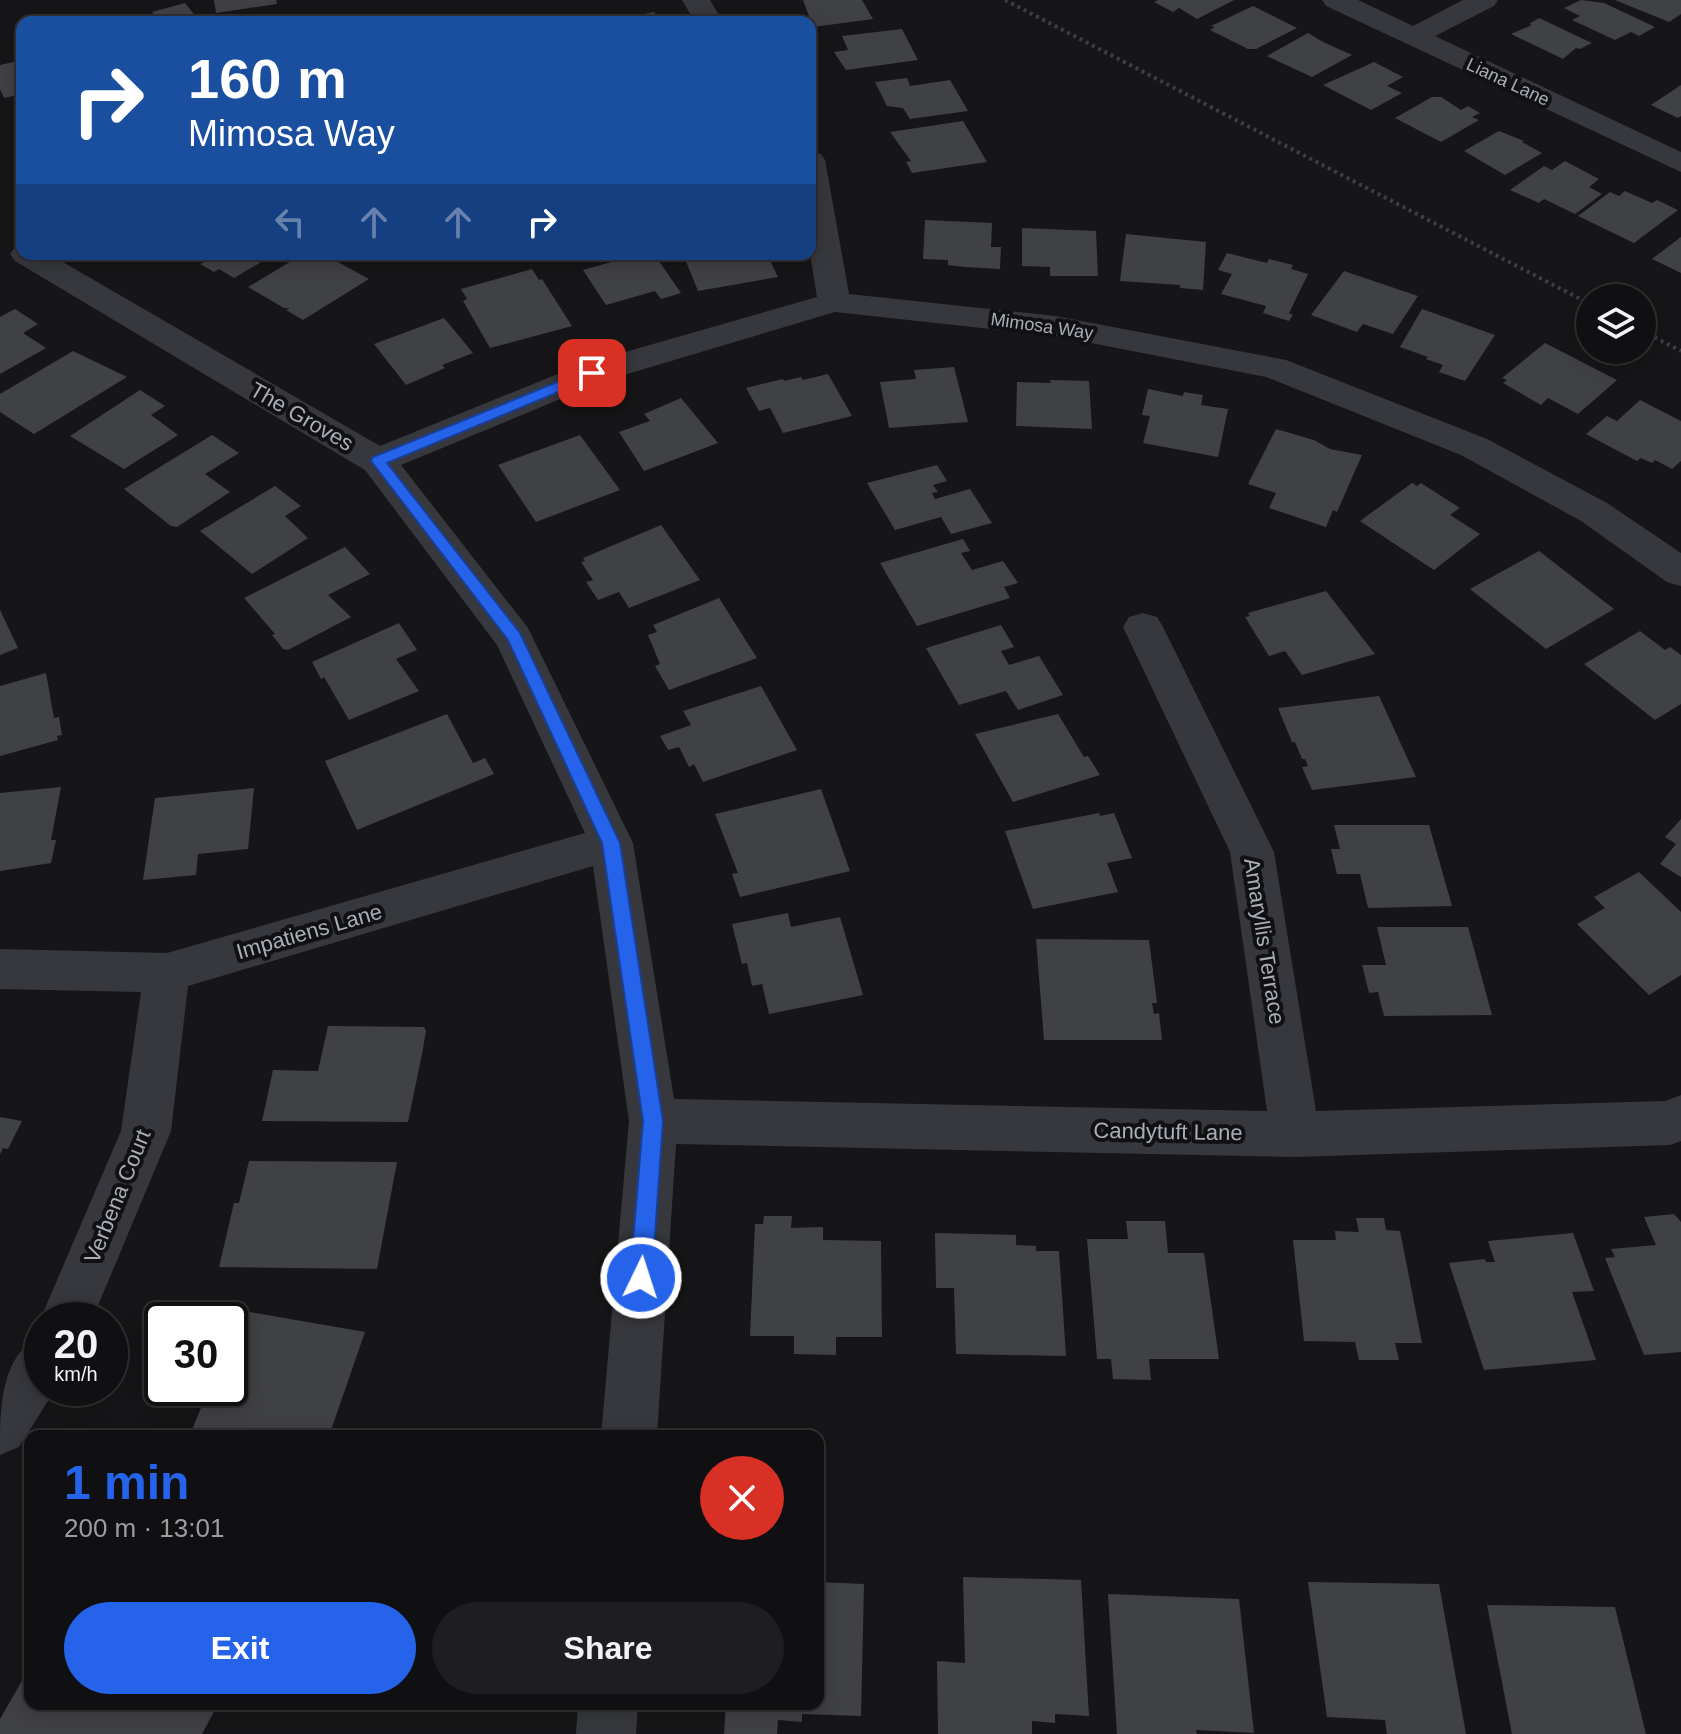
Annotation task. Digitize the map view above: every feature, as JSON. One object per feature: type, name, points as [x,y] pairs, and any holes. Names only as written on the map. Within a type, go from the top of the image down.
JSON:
[{"type":"street","name":"Liana Lane","points":[[1336,0],[1681,163]]},
{"type":"street","points":[[1412,37],[1484,0]]},
{"type":"street","points":[[816,196],[834,302]]},
{"type":"street","name":"The Groves","points":[[36,260],[378,461],[514,638],[611,843],[653,1121],[629,1430]]},
{"type":"street","name":"Mimosa Way","points":[[378,461],[592,373],[834,302],[1055,326],[1274,368],[1474,447],[1594,512],[1678,564]]},
{"type":"street","name":"Amaryllis Terrace","points":[[1143,627],[1252,852],[1295,1134]]},
{"type":"street","name":"Impatiens Lane","points":[[0,969],[167,973],[611,843]]},
{"type":"street","name":"Verbena Court","points":[[74,1302],[146,1131],[167,973]]},
{"type":"street","name":"Candytuft Lane","points":[[653,1121],[1295,1134],[1670,1123],[1681,1117]]},
{"type":"street","points":[[0,1428],[24,1390]]},
{"type":"street","points":[[606,1734],[608,1710]]},
{"type":"path","points":[[1005,0],[1576,297]]},
{"type":"path","points":[[1656,338],[1681,351]]},
{"type":"building","points":[[214,0],[276,0],[277,4],[216,13]]},
{"type":"building","points":[[803,0],[862,0],[873,19],[816,27],[816,16],[809,16]]},
{"type":"building","points":[[1234,0],[1197,19],[1179,8],[1173,12],[1154,2]]},
{"type":"building","points":[[1581,0],[1604,3],[1655,27],[1639,36],[1631,32],[1615,40],[1572,20],[1580,16],[1564,8]]},
{"type":"building","points":[[1615,0],[1681,0],[1681,14],[1669,22]]},
{"type":"building","points":[[185,3],[195,16],[155,16],[152,12]]},
{"type":"building","points":[[1253,6],[1297,28],[1256,49],[1248,49],[1210,30],[1215,27],[1211,26]]},
{"type":"building","points":[[654,12],[657,16],[635,16]]},
{"type":"building","points":[[1539,18],[1592,43],[1576,48],[1563,59],[1511,34],[1532,25],[1529,24]]},
{"type":"building","points":[[902,29],[918,60],[846,70],[834,52],[848,50],[842,36]]},
{"type":"building","points":[[1308,33],[1352,55],[1312,77],[1267,56]]},
{"type":"building","points":[[16,61],[16,95],[4,98],[0,89],[0,65]]},
{"type":"building","points":[[1374,62],[1403,77],[1387,86],[1402,93],[1371,110],[1323,85]]},
{"type":"building","points":[[907,78],[910,86],[950,80],[968,111],[910,119],[903,108],[887,106],[875,82]]},
{"type":"building","points":[[1681,85],[1681,116],[1678,118],[1651,105]]},
{"type":"building","points":[[1432,97],[1441,97],[1461,110],[1468,106],[1480,113],[1472,117],[1479,120],[1441,142],[1395,118]]},
{"type":"building","points":[[963,121],[987,162],[912,173],[906,162],[911,161],[890,132]]},
{"type":"building","points":[[1499,131],[1524,141],[1542,153],[1505,175],[1464,151]]},
{"type":"building","points":[[1565,161],[1599,179],[1589,187],[1602,194],[1575,214],[1544,199],[1539,203],[1510,190],[1544,166],[1552,170]]},
{"type":"building","points":[[1625,191],[1678,210],[1634,243],[1578,216],[1610,192],[1619,196]]},
{"type":"building","points":[[925,220],[992,223],[991,247],[1001,247],[1000,269],[948,265],[948,260],[923,259]]},
{"type":"building","points":[[1022,228],[1096,231],[1098,276],[1050,276],[1050,267],[1022,266]]},
{"type":"building","points":[[1126,234],[1206,242],[1203,290],[1180,288],[1180,285],[1120,281]]},
{"type":"building","points":[[1681,237],[1681,273],[1652,259]]},
{"type":"building","points":[[1227,253],[1267,263],[1269,259],[1293,265],[1291,269],[1308,274],[1289,313],[1293,315],[1289,321],[1263,313],[1266,306],[1221,294],[1232,274],[1218,270]]},
{"type":"building","points":[[208,260],[265,260],[234,278],[219,269],[214,272],[200,264]]},
{"type":"building","points":[[293,260],[334,260],[369,279],[303,320],[286,310],[290,308],[284,308],[248,287]]},
{"type":"building","points":[[619,260],[658,260],[681,293],[661,299],[655,291],[606,305],[583,270]]},
{"type":"building","points":[[685,260],[770,260],[778,277],[698,291]]},
{"type":"building","points":[[532,269],[539,280],[542,279],[572,326],[490,348],[463,301],[467,299],[461,289]]},
{"type":"building","points":[[1344,271],[1418,296],[1393,334],[1363,324],[1357,332],[1311,315]]},
{"type":"building","points":[[15,309],[38,324],[23,333],[46,348],[0,374],[0,317]]},
{"type":"building","points":[[1422,309],[1495,335],[1465,381],[1439,372],[1443,365],[1426,359],[1428,357],[1400,347]]},
{"type":"building","points":[[444,318],[473,353],[442,365],[445,368],[406,385],[374,344]]},
{"type":"building","points":[[1545,343],[1576,359],[1576,364],[1586,364],[1617,380],[1578,414],[1548,398],[1541,405],[1503,383],[1507,380],[1502,378]]},
{"type":"building","points":[[73,351],[127,377],[34,434],[0,412],[0,394]]},
{"type":"building","points":[[954,367],[968,422],[889,428],[880,382],[916,379],[914,370]]},
{"type":"building","points":[[828,374],[852,416],[783,433],[770,408],[759,411],[746,388],[783,379],[801,377],[803,380]]},
{"type":"building","points":[[1050,380],[1089,381],[1092,429],[1016,426],[1017,382],[1051,383]]},
{"type":"building","points":[[1148,389],[1183,396],[1184,392],[1203,395],[1201,405],[1228,409],[1218,457],[1143,443],[1150,416],[1142,415]]},
{"type":"building","points":[[140,390],[165,406],[151,415],[178,435],[124,469],[70,436]]},
{"type":"building","points":[[681,398],[718,443],[644,471],[619,432],[650,421],[644,414]]},
{"type":"building","points":[[1640,400],[1681,421],[1681,461],[1672,469],[1655,460],[1652,463],[1641,458],[1637,461],[1586,434],[1607,416],[1617,421]]},
{"type":"building","points":[[1276,429],[1314,440],[1330,449],[1362,455],[1337,512],[1333,510],[1326,527],[1269,508],[1276,493],[1248,484]]},
{"type":"building","points":[[212,435],[239,453],[205,474],[230,492],[177,527],[171,526],[124,489]]},
{"type":"building","points":[[580,435],[620,490],[536,522],[498,465]]},
{"type":"building","points":[[937,465],[947,481],[933,485],[938,492],[932,493],[935,499],[970,489],[992,523],[951,534],[941,517],[895,530],[867,483]]},
{"type":"building","points":[[1412,483],[1417,486],[1421,483],[1460,508],[1450,515],[1480,534],[1434,570],[1360,521]]},
{"type":"building","points":[[275,486],[301,506],[285,516],[308,538],[252,574],[200,531]]},
{"type":"building","points":[[661,525],[700,580],[629,608],[619,592],[598,600],[586,582],[593,580],[581,562],[585,561],[583,558]]},
{"type":"building","points":[[963,539],[970,551],[961,553],[972,570],[1003,561],[1018,583],[1004,587],[1010,598],[917,626],[880,563]]},
{"type":"building","points":[[345,547],[370,574],[328,595],[351,617],[288,650],[283,649],[272,635],[275,634],[244,598]]},
{"type":"building","points":[[1539,551],[1614,609],[1546,649],[1470,589]]},
{"type":"building","points":[[1326,591],[1375,654],[1302,675],[1285,651],[1269,656],[1245,617],[1250,616],[1248,613]]},
{"type":"building","points":[[719,598],[757,658],[669,690],[655,666],[660,664],[648,635],[657,632],[653,625]]},
{"type":"building","points":[[0,610],[18,648],[0,655]]},
{"type":"building","points":[[399,623],[417,650],[396,659],[419,691],[349,720],[312,662]]},
{"type":"building","points":[[1001,625],[1014,647],[1001,651],[1009,665],[1039,656],[1063,695],[1018,710],[1006,691],[959,705],[926,648]]},
{"type":"building","points":[[1640,631],[1665,650],[1670,647],[1681,655],[1681,704],[1655,720],[1584,664]]},
{"type":"building","points":[[46,673],[54,718],[59,717],[62,735],[57,736],[58,740],[0,756],[0,686]]},
{"type":"building","points":[[761,686],[797,750],[703,782],[694,764],[689,767],[679,747],[668,750],[660,736],[691,725],[683,711]]},
{"type":"building","points":[[1379,696],[1416,777],[1312,790],[1302,767],[1308,766],[1295,742],[1292,742],[1278,708]]},
{"type":"building","points":[[447,714],[473,763],[485,758],[494,774],[357,830],[325,761]]},
{"type":"building","points":[[1058,714],[1084,757],[1088,756],[1100,775],[1013,802],[975,734]]},
{"type":"building","points":[[61,787],[51,840],[56,840],[51,863],[0,871],[0,793]]},
{"type":"building","points":[[254,788],[248,849],[198,854],[196,875],[143,880],[155,798]]},
{"type":"building","points":[[821,789],[850,871],[740,897],[732,874],[738,873],[715,814]]},
{"type":"building","points":[[1099,813],[1100,816],[1114,813],[1132,858],[1107,863],[1118,892],[1033,909],[1005,831]]},
{"type":"building","points":[[1681,819],[1681,877],[1660,864],[1676,844],[1665,837]]},
{"type":"building","points":[[1334,825],[1429,825],[1452,906],[1368,908],[1360,874],[1337,874],[1331,849],[1340,849]]},
{"type":"building","points":[[1639,872],[1681,912],[1681,975],[1649,995],[1577,924],[1605,908],[1594,897]]},
{"type":"building","points":[[788,913],[791,927],[840,917],[863,995],[769,1014],[762,984],[752,986],[747,963],[742,964],[732,924]]},
{"type":"building","points":[[1377,927],[1468,927],[1492,1015],[1384,1016],[1378,992],[1369,993],[1362,965],[1386,965]]},
{"type":"building","points":[[1036,939],[1149,940],[1157,1003],[1152,1003],[1154,1014],[1159,1013],[1162,1040],[1044,1040]]},
{"type":"building","points":[[328,1026],[424,1027],[426,1031],[408,1122],[262,1121],[273,1070],[318,1071]]},
{"type":"building","points":[[0,1117],[22,1121],[8,1149],[3,1148],[0,1154]]},
{"type":"building","points":[[249,1161],[397,1162],[377,1269],[219,1267],[234,1203],[239,1203]]},
{"type":"building","points":[[1674,1214],[1681,1222],[1681,1352],[1644,1355],[1605,1258],[1615,1257],[1611,1249],[1656,1245],[1644,1217]]},
{"type":"building","points":[[764,1216],[792,1216],[791,1228],[823,1227],[823,1240],[881,1241],[882,1337],[836,1337],[836,1355],[794,1354],[794,1336],[750,1336],[755,1224],[763,1224]]},
{"type":"building","points":[[1356,1218],[1384,1218],[1386,1230],[1400,1231],[1422,1343],[1395,1343],[1399,1360],[1359,1360],[1355,1342],[1304,1341],[1293,1240],[1336,1240],[1335,1231],[1359,1232]]},
{"type":"building","points":[[1126,1221],[1165,1221],[1168,1253],[1204,1253],[1219,1359],[1149,1359],[1151,1380],[1113,1379],[1111,1359],[1097,1359],[1087,1239],[1128,1239]]},
{"type":"building","points":[[935,1233],[1016,1235],[1016,1245],[1036,1246],[1036,1251],[1059,1251],[1066,1356],[956,1354],[954,1288],[936,1288]]},
{"type":"building","points":[[1573,1233],[1594,1291],[1572,1292],[1596,1360],[1484,1370],[1449,1263],[1485,1259],[1486,1262],[1495,1262],[1488,1241]]},
{"type":"building","points":[[248,1312],[365,1332],[331,1430],[192,1430],[202,1406],[248,1406]]},
{"type":"building","points":[[963,1577],[1081,1580],[1089,1716],[1055,1714],[1055,1723],[1032,1721],[1032,1734],[938,1734],[937,1661],[965,1663]]},
{"type":"building","points":[[824,1582],[864,1584],[861,1716],[802,1714],[802,1722],[778,1720],[777,1734],[724,1734],[726,1710],[824,1710]]},
{"type":"building","points":[[1308,1582],[1439,1584],[1466,1734],[1387,1734],[1385,1720],[1327,1717]]},
{"type":"building","points":[[1108,1594],[1239,1599],[1254,1733],[1196,1730],[1197,1734],[1117,1734]]},
{"type":"building","points":[[1487,1605],[1615,1607],[1646,1734],[1512,1734]]},
{"type":"building","points":[[24,1677],[24,1710],[215,1710],[202,1734],[0,1734],[0,1719]]},
{"type":"route","points":[[592,373],[378,461],[514,638],[611,843],[653,1121],[641,1278]]}]
